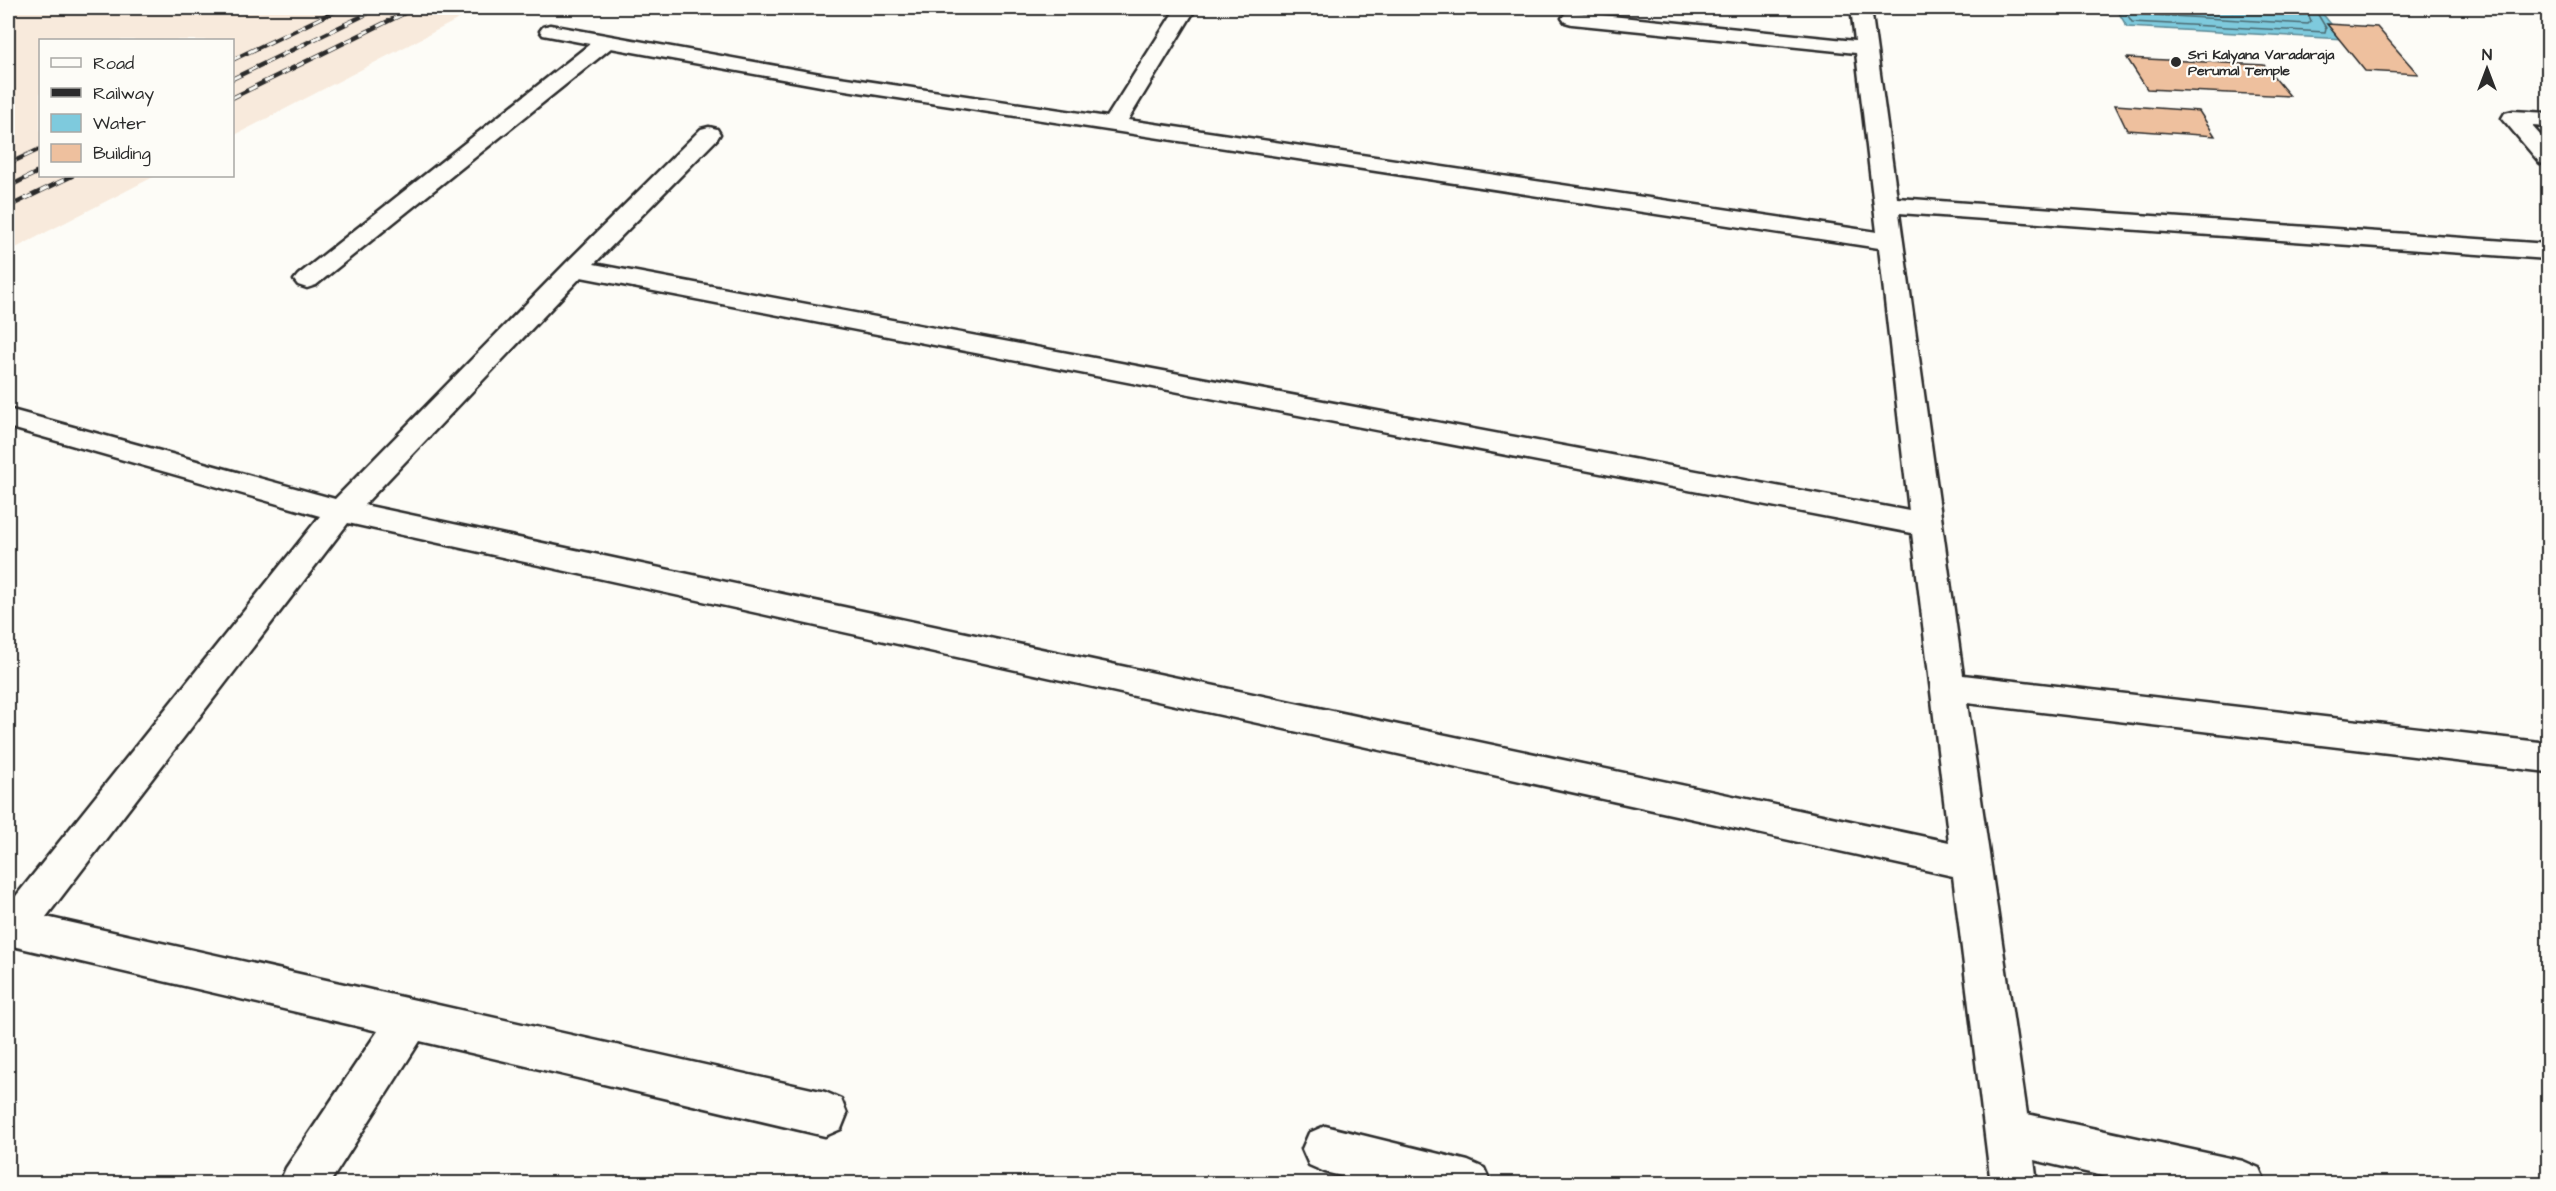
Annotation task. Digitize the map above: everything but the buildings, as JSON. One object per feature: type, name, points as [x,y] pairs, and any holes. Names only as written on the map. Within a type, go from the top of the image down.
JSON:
[{"type":"street","points":[[1114,124],[1186,8]]},
{"type":"street","points":[[1861,8],[1947,687],[2014,1184]]},
{"type":"street","points":[[1572,18],[1866,48]]},
{"type":"street","points":[[550,31],[826,81],[1891,242]]},
{"type":"street","points":[[307,280],[608,41]]},
{"type":"street","points":[[2548,120],[2513,118],[2548,158]]},
{"type":"street","points":[[709,134],[574,268],[341,511],[11,928],[825,1114]]},
{"type":"street","points":[[1887,205],[2548,251]]},
{"type":"street","points":[[574,268],[1928,525]]},
{"type":"street","points":[[8,418],[341,511],[1971,862]]},
{"type":"street","points":[[1947,687],[2548,757]]},
{"type":"street","points":[[302,1184],[410,1019]]},
{"type":"street","points":[[2006,1132],[2243,1184]]},
{"type":"street","points":[[1325,1149],[1468,1184]]},
{"type":"shaded area","points":[[8,8],[480,8],[234,135],[234,39],[39,39],[39,177],[153,177],[8,252]]},
{"type":"water","points":[[2116,8],[2318,8],[2343,39],[2127,27]]},
{"type":"railway","points":[[234,59],[342,8]]},
{"type":"railway","points":[[234,78],[379,8]]},
{"type":"railway","points":[[234,97],[415,8]]},
{"type":"railway","points":[[8,164],[39,149]]},
{"type":"railway","points":[[8,187],[39,172]]},
{"type":"railway","points":[[8,207],[70,177]]},
{"type":"place","name":"Sri Kalyana Varadaraja Perumal Temple","points":[[2176,62]]}]
